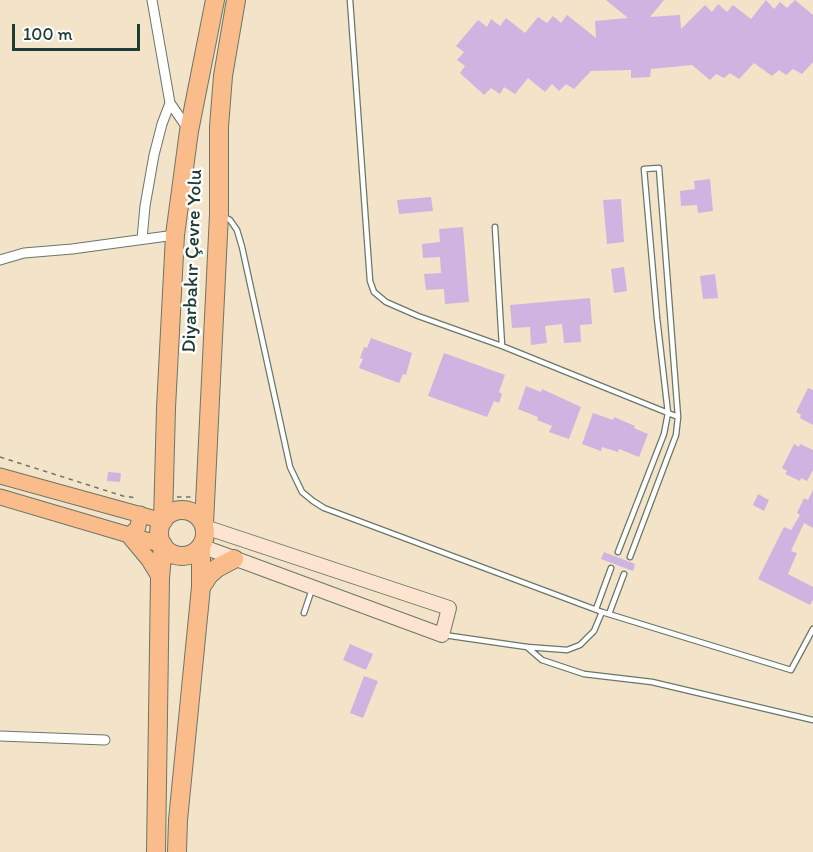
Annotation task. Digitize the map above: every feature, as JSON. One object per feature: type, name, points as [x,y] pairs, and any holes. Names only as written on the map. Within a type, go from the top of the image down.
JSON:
[{"type":"highway","name":"Diyarbakır Çevre Yolu","points":[[163,520],[175,235],[189,130],[215,0]]},
{"type":"highway","name":"Diyarbakır Çevre Yolu","points":[[204,526],[219,214],[219,127],[223,76],[236,0]]},
{"type":"highway","points":[[177,852],[178,820],[201,587],[201,546],[205,533],[204,526],[196,514],[184,510],[172,512],[163,520],[159,532],[167,550],[179,555],[191,554],[201,546]]},
{"type":"highway","points":[[156,852],[160,578],[163,545]]},
{"type":"highway","points":[[201,587],[217,568],[234,559]]},
{"type":"main road","points":[[0,476],[163,520]]},
{"type":"main road","points":[[0,497],[163,545]]},
{"type":"main road","points":[[129,536],[138,526],[140,514]]},
{"type":"main road","points":[[201,546],[442,635],[449,608],[204,526]]},
{"type":"main road","points":[[129,536],[149,560],[160,578]]},
{"type":"street","points":[[152,0],[170,103],[189,130]]},
{"type":"street","points":[[142,239],[154,155],[170,103]]},
{"type":"street","points":[[0,260],[24,253],[175,235]]},
{"type":"street","points":[[0,736],[105,740]]},
{"type":"lane","points":[[350,0],[370,281],[374,292],[386,302],[418,316],[502,346],[678,417]]},
{"type":"lane","points":[[618,552],[664,434],[668,413],[644,169],[659,168],[678,417],[676,435],[630,557]]},
{"type":"lane","points":[[219,214],[230,220],[237,230],[257,308],[290,467],[302,492],[324,508],[602,612],[791,670],[813,629]]},
{"type":"lane","points":[[495,227],[502,346]]},
{"type":"lane","points":[[596,609],[611,568]]},
{"type":"lane","points":[[609,614],[624,574]]},
{"type":"lane","points":[[304,613],[313,586]]},
{"type":"lane","points":[[442,635],[567,650],[580,645],[594,631],[602,612]]},
{"type":"lane","points":[[527,647],[543,660],[584,674],[652,682],[813,720]]},
{"type":"path","points":[[0,457],[123,496],[137,498]]},
{"type":"path","points":[[170,496],[199,498]]},
{"type":"building","points":[[606,0],[664,0],[650,17],[680,15],[681,29],[705,5],[712,12],[718,4],[727,12],[733,5],[751,19],[766,0],[774,9],[780,2],[787,8],[795,0],[813,15],[813,62],[802,74],[793,69],[786,75],[779,70],[772,76],[754,63],[739,79],[730,73],[724,78],[716,74],[710,80],[692,65],[651,69],[650,77],[631,78],[631,70],[591,71],[574,89],[566,84],[559,91],[552,84],[545,92],[528,78],[515,94],[504,87],[500,94],[491,88],[484,95],[460,73],[465,66],[457,60],[464,52],[456,46],[478,20],[487,27],[491,19],[500,26],[506,18],[525,33],[538,17],[547,23],[553,16],[561,23],[567,15],[596,38],[595,21],[628,18]]},
{"type":"building","points":[[710,179],[713,211],[698,213],[697,205],[681,206],[680,191],[695,189],[694,181]]},
{"type":"building","points":[[431,197],[433,211],[399,214],[397,200]]},
{"type":"building","points":[[621,199],[624,242],[607,244],[603,200]]},
{"type":"building","points":[[463,227],[469,302],[445,304],[444,289],[426,290],[424,274],[441,273],[440,257],[423,258],[422,244],[440,242],[439,229]]},
{"type":"building","points":[[624,267],[627,291],[614,293],[611,269]]},
{"type":"building","points":[[715,274],[718,298],[703,299],[700,276]]},
{"type":"building","points":[[590,298],[592,324],[580,325],[581,342],[564,343],[562,324],[545,326],[547,343],[531,345],[530,327],[512,328],[510,305]]},
{"type":"building","points":[[371,338],[412,353],[406,375],[403,374],[399,383],[359,368],[363,359],[360,358],[364,347],[367,348]]},
{"type":"building","points":[[444,353],[505,375],[499,392],[502,394],[499,403],[494,401],[487,417],[428,396]]},
{"type":"building","points":[[526,386],[541,392],[542,389],[581,407],[569,439],[549,432],[552,426],[518,409]]},
{"type":"building","points":[[808,388],[813,390],[813,425],[800,418],[801,415],[796,412]]},
{"type":"building","points":[[593,413],[613,420],[614,417],[648,434],[639,457],[619,449],[618,452],[602,447],[601,451],[582,444]]},
{"type":"building","points":[[794,444],[799,447],[800,444],[813,450],[813,470],[807,481],[801,478],[800,481],[785,474],[787,471],[782,468]]},
{"type":"building","points":[[108,472],[121,473],[120,482],[107,481]]},
{"type":"building","points":[[813,490],[813,528],[804,523],[791,551],[797,553],[788,574],[813,587],[813,600],[810,605],[758,579],[784,527],[791,530],[800,515],[797,513],[804,498],[808,500]]},
{"type":"building","points":[[758,494],[769,500],[764,511],[753,505]]},
{"type":"building","points":[[604,552],[635,564],[633,571],[601,559]]},
{"type":"building","points":[[350,644],[373,654],[366,670],[343,660]]},
{"type":"building","points":[[364,676],[378,681],[363,718],[350,713]]}]
